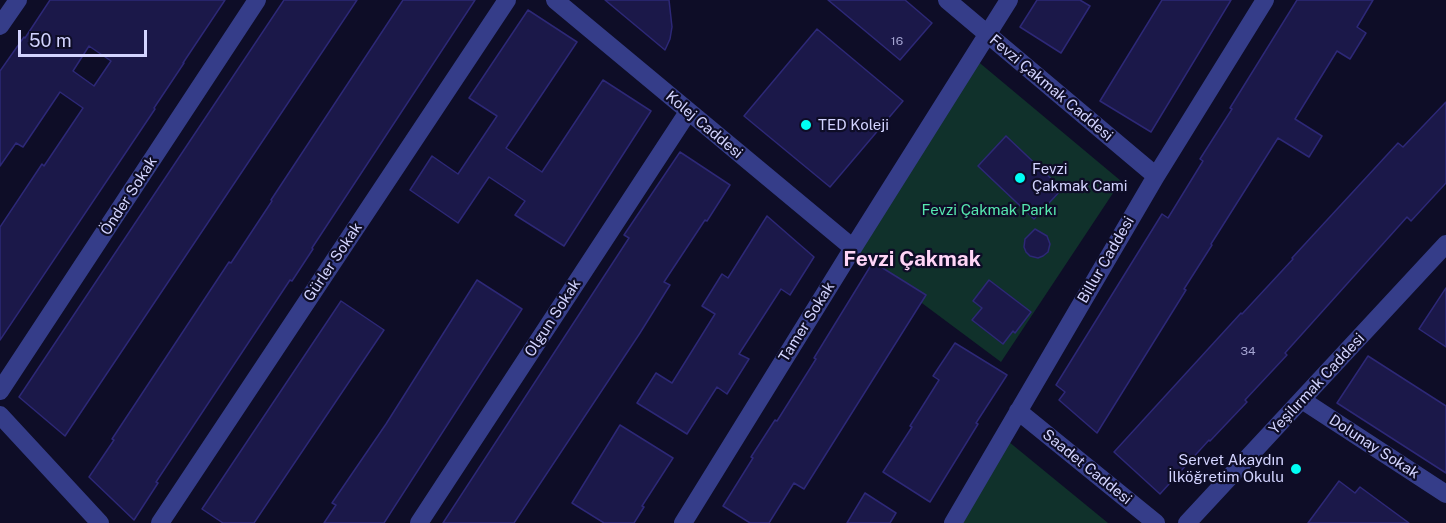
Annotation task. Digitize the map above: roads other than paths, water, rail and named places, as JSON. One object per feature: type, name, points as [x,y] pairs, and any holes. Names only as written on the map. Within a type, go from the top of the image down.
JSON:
[{"type":"street","points":[[0,26],[18,0]]},
{"type":"street","name":"Önder Sokak","points":[[0,391],[258,0]]},
{"type":"street","name":"Gürler Sokak","points":[[160,523],[507,0]]},
{"type":"street","name":"Kolej Caddesi","points":[[555,0],[853,248]]},
{"type":"street","name":"Fevzi Çakmak Caddesi","points":[[946,0],[1156,176]]},
{"type":"street","name":"Tamer Sokak","points":[[683,523],[1009,0]]},
{"type":"street","name":"Billur Caddesi","points":[[952,523],[1156,176],[1265,0]]},
{"type":"street","name":"Olgun Sokak","points":[[419,523],[688,112]]},
{"type":"street","name":"Yeşilırmak Caddesi","points":[[1187,523],[1444,248]]},
{"type":"street","name":"Dolunay Sokak","points":[[1302,400],[1446,494]]},
{"type":"street","name":"Saadet Caddesi","points":[[1018,411],[1156,523]]},
{"type":"street","points":[[0,415],[100,523]]},
{"type":"place","name":"TED Koleji","points":[[806,125]]},
{"type":"place","name":"Fevzi Çakmak Cami","points":[[1020,178]]},
{"type":"place","name":"Servet Akaydın İlköğretim Okulu","points":[[1296,469]]},
{"type":"district","name":"Fevzi Çakmak","points":[[912,260]]},
{"type":"park label","name":"Fevzi Çakmak Parkı","points":[[989,210]]}]
